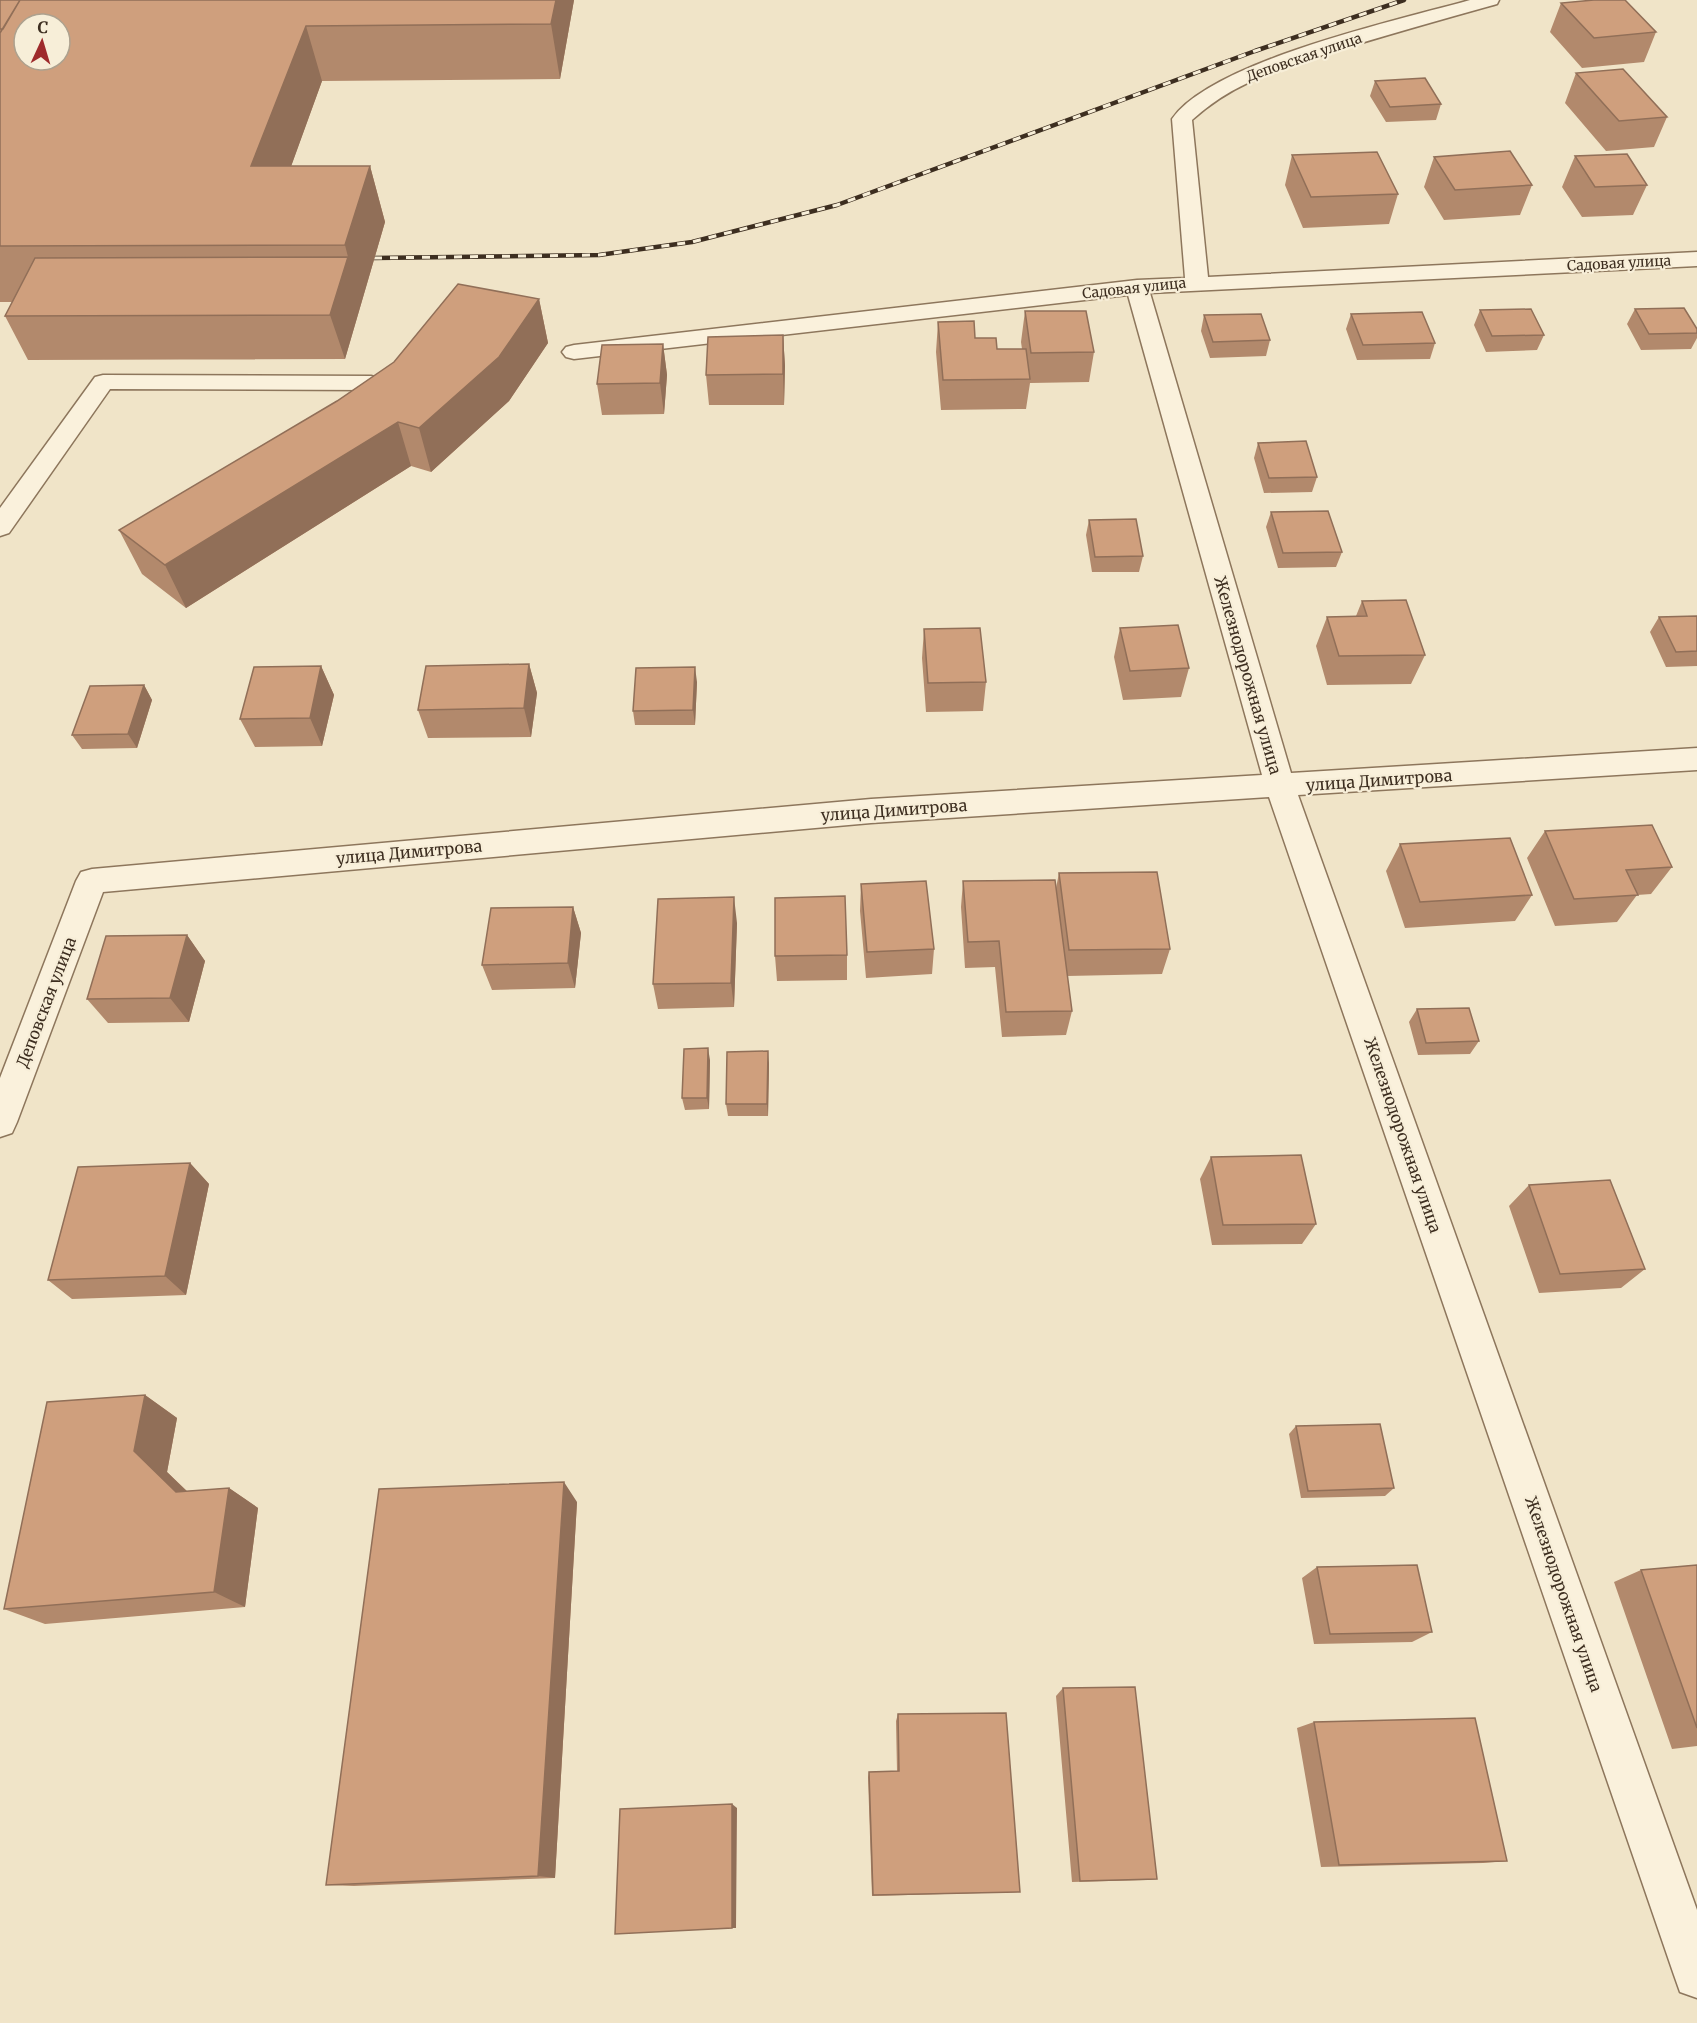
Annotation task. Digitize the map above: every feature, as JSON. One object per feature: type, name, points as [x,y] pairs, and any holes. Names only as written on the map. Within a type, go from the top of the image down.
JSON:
[{"type":"street","name":"Деповская улица","points":[[1197,282],[1182,119],[1205,98],[1245,75],[1344,42],[1490,0]]},
{"type":"street","name":"Садовая улица","points":[[574,352],[1197,282],[1697,259]]},
{"type":"street","name":"Железнодорожная улица","points":[[1137,287],[1280,787],[1697,1975]]},
{"type":"street","points":[[0,527],[103,382],[371,383]]},
{"type":"street","name":"улица Димитрова","points":[[92,881],[871,811],[1697,759]]},
{"type":"street","name":"Деповская улица","points":[[0,1122],[92,881]]},
{"type":"building","points":[[0,0],[20,0],[3,29],[0,29]]},
{"type":"building","points":[[20,0],[556,0],[551,24],[306,26],[251,166],[370,166],[345,245],[0,246],[0,33],[12,13],[12,72],[72,72],[72,12],[13,12]]},
{"type":"building","points":[[1625,0],[1656,32],[1594,38],[1561,3]]},
{"type":"building","points":[[1623,69],[1667,117],[1619,121],[1576,73]]},
{"type":"building","points":[[1425,78],[1441,104],[1390,107],[1375,81]]},
{"type":"building","points":[[1510,151],[1532,185],[1455,190],[1434,157]]},
{"type":"building","points":[[1377,152],[1398,194],[1311,197],[1292,155]]},
{"type":"building","points":[[1627,154],[1647,185],[1595,187],[1575,156]]},
{"type":"building","points":[[348,257],[330,315],[5,316],[35,258]]},
{"type":"building","points":[[458,284],[539,299],[499,357],[419,428],[398,422],[165,565],[119,530],[337,401],[394,362]]},
{"type":"building","points":[[1684,308],[1697,329],[1697,333],[1649,334],[1635,309]]},
{"type":"building","points":[[1531,309],[1544,335],[1492,336],[1480,310]]},
{"type":"building","points":[[1025,311],[1086,311],[1094,352],[1031,353]]},
{"type":"building","points":[[1422,312],[1435,343],[1363,345],[1351,314]]},
{"type":"building","points":[[1261,314],[1270,340],[1213,342],[1204,315]]},
{"type":"building","points":[[974,321],[975,338],[996,338],[997,349],[1026,349],[1030,379],[943,380],[938,322]]},
{"type":"building","points":[[783,335],[783,374],[706,375],[708,337]]},
{"type":"building","points":[[663,344],[660,383],[597,384],[602,345]]},
{"type":"building","points":[[1306,441],[1317,477],[1269,478],[1258,443]]},
{"type":"building","points":[[1328,511],[1342,552],[1283,553],[1271,512]]},
{"type":"building","points":[[1136,519],[1143,556],[1095,557],[1089,520]]},
{"type":"building","points":[[1406,600],[1425,655],[1339,656],[1327,617],[1367,616],[1362,601]]},
{"type":"building","points":[[1697,616],[1697,651],[1676,652],[1659,617]]},
{"type":"building","points":[[1178,625],[1189,668],[1130,671],[1120,628]]},
{"type":"building","points":[[980,628],[986,682],[928,683],[924,629]]},
{"type":"building","points":[[529,664],[524,708],[418,710],[426,666]]},
{"type":"building","points":[[321,666],[310,718],[240,719],[254,667]]},
{"type":"building","points":[[695,667],[693,710],[633,711],[636,668]]},
{"type":"building","points":[[144,685],[128,734],[72,735],[90,686]]},
{"type":"building","points":[[1652,825],[1672,867],[1626,870],[1638,895],[1574,899],[1545,831]]},
{"type":"building","points":[[1510,838],[1532,895],[1420,902],[1400,844]]},
{"type":"building","points":[[1157,872],[1170,949],[1069,950],[1059,873]]},
{"type":"building","points":[[1055,880],[1072,1011],[1006,1012],[999,941],[968,942],[963,881]]},
{"type":"building","points":[[926,881],[934,949],[867,952],[861,884]]},
{"type":"building","points":[[845,896],[847,955],[775,956],[775,898]]},
{"type":"building","points":[[734,897],[731,983],[653,984],[658,899]]},
{"type":"building","points":[[573,907],[568,963],[482,965],[491,908]]},
{"type":"building","points":[[187,935],[170,998],[87,999],[106,936]]},
{"type":"building","points":[[1469,1008],[1479,1041],[1426,1043],[1417,1009]]},
{"type":"building","points":[[708,1048],[707,1098],[682,1098],[684,1049]]},
{"type":"building","points":[[768,1051],[767,1104],[726,1104],[727,1052]]},
{"type":"building","points":[[1301,1155],[1316,1224],[1223,1225],[1211,1157]]},
{"type":"building","points":[[190,1163],[165,1276],[48,1280],[78,1167]]},
{"type":"building","points":[[1610,1180],[1645,1269],[1560,1274],[1529,1185]]},
{"type":"building","points":[[145,1395],[134,1451],[176,1492],[229,1488],[214,1592],[4,1609],[47,1402]]},
{"type":"building","points":[[1380,1424],[1394,1488],[1308,1491],[1296,1426]]},
{"type":"building","points":[[564,1482],[538,1876],[326,1885],[379,1489]]},
{"type":"building","points":[[1417,1565],[1432,1632],[1330,1634],[1317,1567]]},
{"type":"building","points":[[1697,1565],[1697,1728],[1641,1570]]},
{"type":"building","points":[[1135,1687],[1157,1879],[1080,1881],[1063,1688]]},
{"type":"building","points":[[1006,1713],[1020,1892],[873,1895],[869,1772],[899,1771],[898,1714]]},
{"type":"building","points":[[1475,1718],[1507,1861],[1339,1865],[1314,1722]]},
{"type":"building","points":[[732,1804],[732,1928],[615,1934],[620,1809]]},
{"type":"railway","points":[[374,258],[599,255],[692,242],[837,205],[1255,51],[1404,0]]}]
